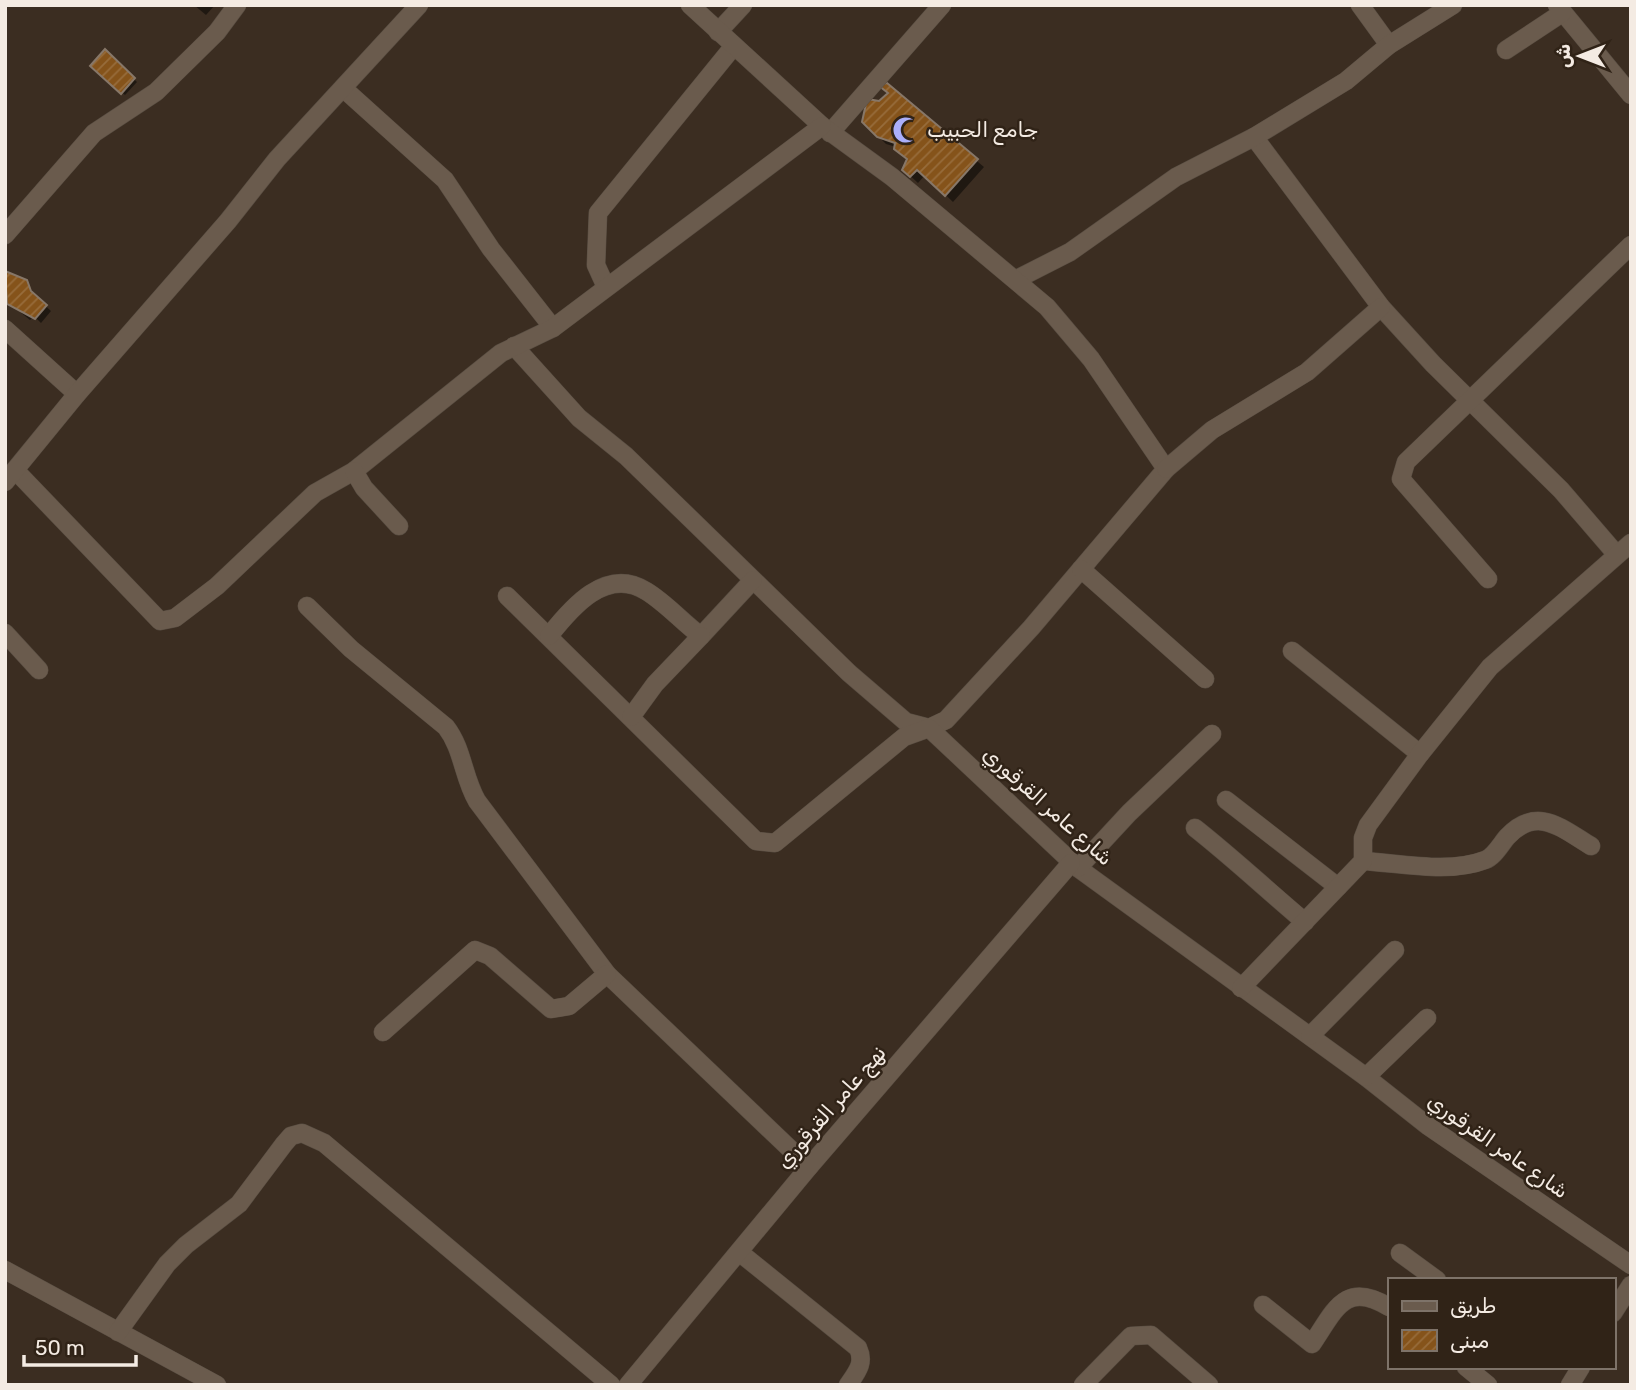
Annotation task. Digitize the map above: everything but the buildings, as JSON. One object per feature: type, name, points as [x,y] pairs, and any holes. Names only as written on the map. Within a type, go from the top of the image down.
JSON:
[{"type":"street","points":[[5,235],[94,133],[156,92],[217,32],[237,5]]},
{"type":"street","points":[[419,5],[277,159],[228,221],[77,394],[10,476],[160,621],[175,618],[206,594],[315,493],[354,471],[514,346],[553,328],[826,129],[942,5]]},
{"type":"street","points":[[690,5],[826,129],[892,177],[1017,279],[1047,307],[1091,359],[1166,469]]},
{"type":"street","points":[[718,32],[743,5]]},
{"type":"street","points":[[1360,5],[1390,44]]},
{"type":"street","points":[[1017,279],[1070,252],[1176,177],[1254,137],[1346,80],[1390,44],[1452,5]]},
{"type":"street","points":[[1506,50],[1560,9],[1631,95]]},
{"type":"street","points":[[606,287],[596,265],[598,213],[733,47]]},
{"type":"street","points":[[344,89],[445,180],[499,260],[553,328]]},
{"type":"street","points":[[1254,137],[1381,307],[1561,490],[1617,555]]},
{"type":"street","points":[[1488,579],[1401,480],[1406,462],[1631,245]]},
{"type":"street","points":[[507,596],[756,841],[775,843],[904,737],[946,720],[1166,469],[1212,430],[1307,372],[1381,307]]},
{"type":"street","points":[[5,329],[77,394]]},
{"type":"street","points":[[514,346],[579,418],[626,456],[879,701],[906,722],[929,728]]},
{"type":"street","points":[[354,471],[365,488],[399,526]]},
{"type":"street","points":[[1241,988],[1363,861],[1363,838],[1368,825],[1420,754],[1490,667],[1631,543]]},
{"type":"street","points":[[1081,569],[1205,678]]},
{"type":"street","points":[[631,717],[655,684],[753,580]]},
{"type":"street","points":[[548,636],[577,601],[594,591],[629,584],[657,598],[701,636]]},
{"type":"street","points":[[307,606],[351,649],[446,727],[457,743],[467,781],[477,801],[607,974],[809,1167]]},
{"type":"street","points":[[5,633],[39,670]]},
{"type":"street","points":[[1292,651],[1420,754]]},
{"type":"street","name":"شارع عامر القرقوري","points":[[929,728],[1075,865],[1481,1164],[1631,1265]]},
{"type":"street","name":"نهج عامر القرقوري","points":[[628,1385],[809,1167],[1075,865],[1212,734]]},
{"type":"street","points":[[1226,800],[1338,887]]},
{"type":"street","points":[[1363,861],[1459,866],[1488,859],[1515,829],[1530,820],[1551,822],[1591,846]]},
{"type":"street","points":[[1195,828],[1251,872],[1260,884],[1304,922]]},
{"type":"street","points":[[383,1032],[475,950],[490,956],[551,1009],[569,1006],[607,974]]},
{"type":"street","points":[[1310,1036],[1395,950]]},
{"type":"street","points":[[1366,1077],[1427,1018]]},
{"type":"street","points":[[118,1332],[167,1264],[186,1245],[239,1204],[284,1144],[302,1133],[324,1143],[611,1385]]},
{"type":"street","points":[[739,1252],[858,1348],[862,1357],[860,1367],[848,1385]]},
{"type":"street","points":[[1400,1253],[1434,1278]]},
{"type":"street","points":[[5,1270],[217,1385]]},
{"type":"street","points":[[1621,1311],[1631,1285]]},
{"type":"street","points":[[1263,1305],[1312,1344],[1340,1302],[1356,1296],[1373,1297],[1388,1306]]},
{"type":"street","points":[[1083,1385],[1131,1336],[1151,1335],[1209,1385]]},
{"type":"street","points":[[1469,1369],[1489,1385]]},
{"type":"street","points":[[1570,1385],[1580,1369]]},
{"type":"place","name":"جامع الحبيب","points":[[906,130]]}]
